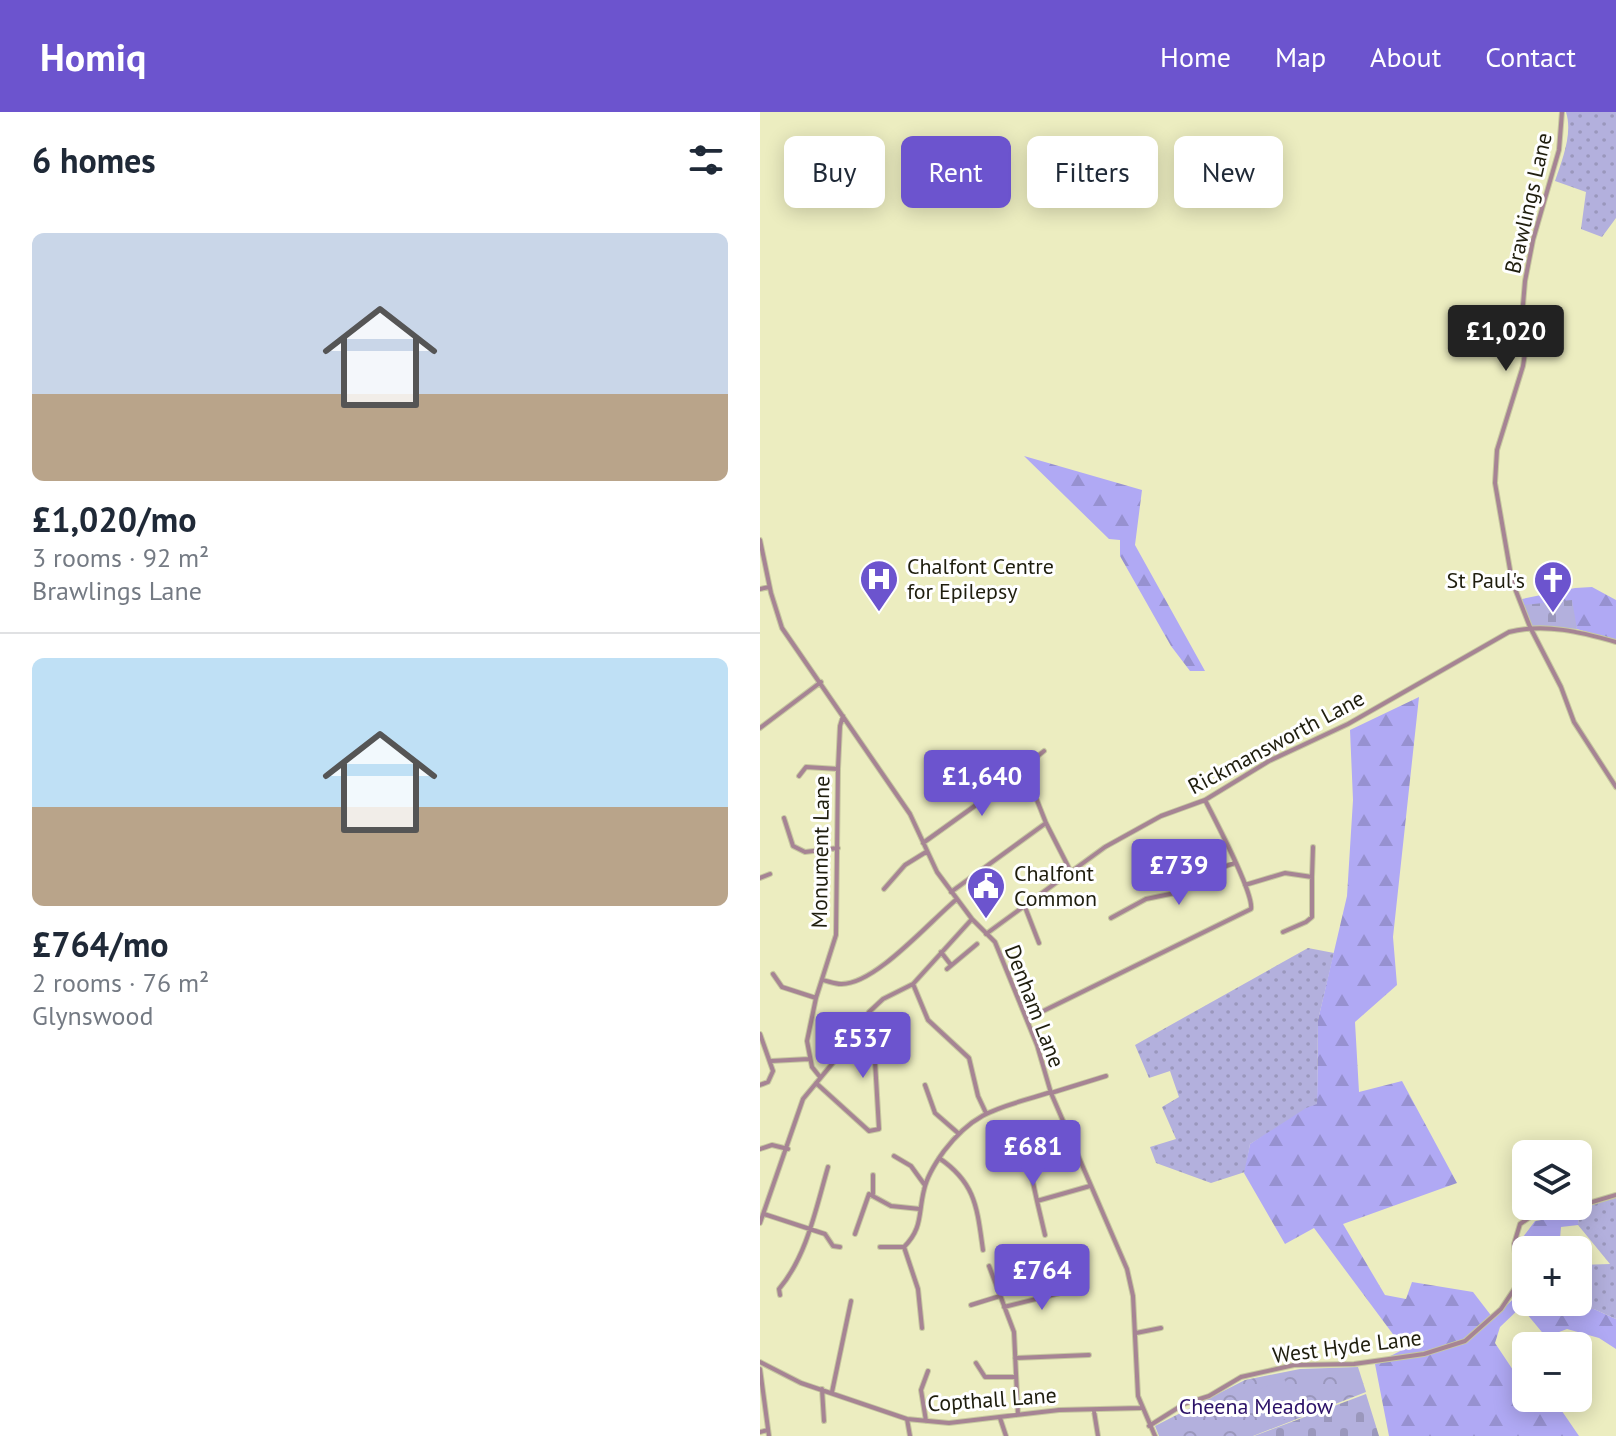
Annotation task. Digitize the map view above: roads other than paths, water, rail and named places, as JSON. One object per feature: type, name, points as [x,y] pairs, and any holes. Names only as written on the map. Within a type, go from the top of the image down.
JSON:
[{"type":"street","name":"Brawlings Lane","points":[[1562,112],[1559,150],[1533,240],[1525,281],[1522,317],[1527,340],[1523,366],[1497,450],[1495,483],[1512,581],[1530,627],[1561,687],[1574,722],[1616,787]]},
{"type":"street","points":[[760,540],[769,587],[782,628],[910,814],[926,852],[951,892],[986,934]]},
{"type":"street","points":[[760,589],[769,587]]},
{"type":"street","name":"Rickmansworth Lane","points":[[986,934],[1105,847],[1161,816],[1205,800],[1269,761],[1348,724],[1509,632],[1530,627],[1565,630],[1616,642]]},
{"type":"street","points":[[760,728],[821,682]]},
{"type":"street","name":"Monument Lane","points":[[809,1059],[807,1041],[816,998],[836,935],[838,769],[840,726],[844,716]]},
{"type":"street","points":[[923,843],[1025,770],[1044,751]]},
{"type":"street","points":[[799,776],[806,767],[838,769]]},
{"type":"street","points":[[1025,770],[1046,823],[1071,872]]},
{"type":"street","points":[[1027,1019],[1251,909],[1253,903],[1205,800]]},
{"type":"street","points":[[784,818],[793,846],[805,852],[838,848]]},
{"type":"street","points":[[951,892],[1046,823]]},
{"type":"street","points":[[1283,932],[1312,917],[1313,847]]},
{"type":"street","points":[[884,889],[905,865],[926,852]]},
{"type":"street","points":[[1111,918],[1146,899],[1175,893],[1235,863]]},
{"type":"street","points":[[760,878],[770,874]]},
{"type":"street","points":[[1245,885],[1279,874],[1312,877]]},
{"type":"street","points":[[822,980],[842,984],[861,980],[910,944],[934,917],[957,899]]},
{"type":"street","points":[[1025,907],[1039,943]]},
{"type":"street","points":[[760,1223],[803,1099],[851,1041],[869,1012],[883,999],[913,984],[972,919]]},
{"type":"street","name":"Denham Lane","points":[[986,934],[995,942],[1027,1019],[1051,1092],[1127,1269],[1136,1333],[1135,1373],[1141,1408],[1155,1436]]},
{"type":"street","points":[[941,952],[949,967],[977,944]]},
{"type":"street","points":[[773,974],[782,987],[816,998]]},
{"type":"street","points":[[913,984],[928,1020],[969,1058],[978,1096],[986,1113]]},
{"type":"street","points":[[760,1034],[773,1071],[768,1082],[760,1085]]},
{"type":"street","points":[[815,1083],[869,1131],[879,1129],[875,1061],[851,1041]]},
{"type":"street","points":[[771,1061],[809,1059],[820,1077]]},
{"type":"street","name":"Denham Lane","points":[[1051,1092],[1106,1076]]},
{"type":"street","points":[[925,1085],[935,1113],[958,1133]]},
{"type":"street","points":[[880,1247],[904,1247],[916,1235],[925,1185],[939,1158],[958,1133],[976,1117],[1051,1092]]},
{"type":"street","points":[[760,1149],[772,1145],[788,1149]]},
{"type":"street","points":[[894,1156],[911,1166],[925,1185]]},
{"type":"street","points":[[939,1158],[956,1169],[971,1191],[977,1206],[983,1250]]},
{"type":"street","points":[[1026,1161],[1045,1235]]},
{"type":"street","points":[[780,1295],[779,1289],[791,1275],[809,1230],[828,1167]]},
{"type":"street","points":[[873,1175],[873,1194]]},
{"type":"street","points":[[1037,1201],[1090,1186]]},
{"type":"street","points":[[873,1194],[891,1206],[920,1209]]},
{"type":"street","points":[[855,1234],[866,1197],[873,1194]]},
{"type":"street","name":"West Hyde Lane","points":[[1149,1426],[1184,1404],[1209,1396],[1241,1377],[1294,1365],[1354,1364],[1424,1354],[1465,1341],[1501,1309],[1515,1288],[1514,1244],[1520,1224],[1533,1215],[1616,1195]]},
{"type":"street","points":[[763,1214],[825,1234],[833,1246],[840,1247]]},
{"type":"street","points":[[904,1247],[918,1289],[922,1328]]},
{"type":"street","points":[[989,1266],[1014,1332],[1018,1415]]},
{"type":"street","points":[[1004,1307],[1072,1290]]},
{"type":"street","points":[[971,1305],[1000,1296]]},
{"type":"street","points":[[832,1392],[851,1301]]},
{"type":"street","points":[[1136,1333],[1161,1328]]},
{"type":"street","points":[[1015,1358],[1089,1355]]},
{"type":"street","name":"Copthall Lane","points":[[760,1362],[801,1383],[907,1419],[949,1423],[1059,1410],[1141,1408]]},
{"type":"street","points":[[976,1363],[985,1377],[1016,1377]]},
{"type":"street","points":[[760,1369],[768,1433],[760,1432]]},
{"type":"street","points":[[926,1421],[921,1390],[928,1371]]},
{"type":"street","points":[[822,1389],[824,1421]]},
{"type":"street","points":[[1093,1410],[1098,1436]]},
{"type":"street","points":[[1000,1418],[1006,1436]]},
{"type":"street","points":[[907,1419],[910,1436]]},
{"type":"place","name":"Chalfont Centre for Epilepsy","points":[[879,613]]},
{"type":"place","name":"St Paul's","points":[[1553,614]]},
{"type":"place","name":"Chalfont Common","points":[[986,920]]},
{"type":"park label","name":"Cheena Meadow","points":[[1256,1406]]}]
